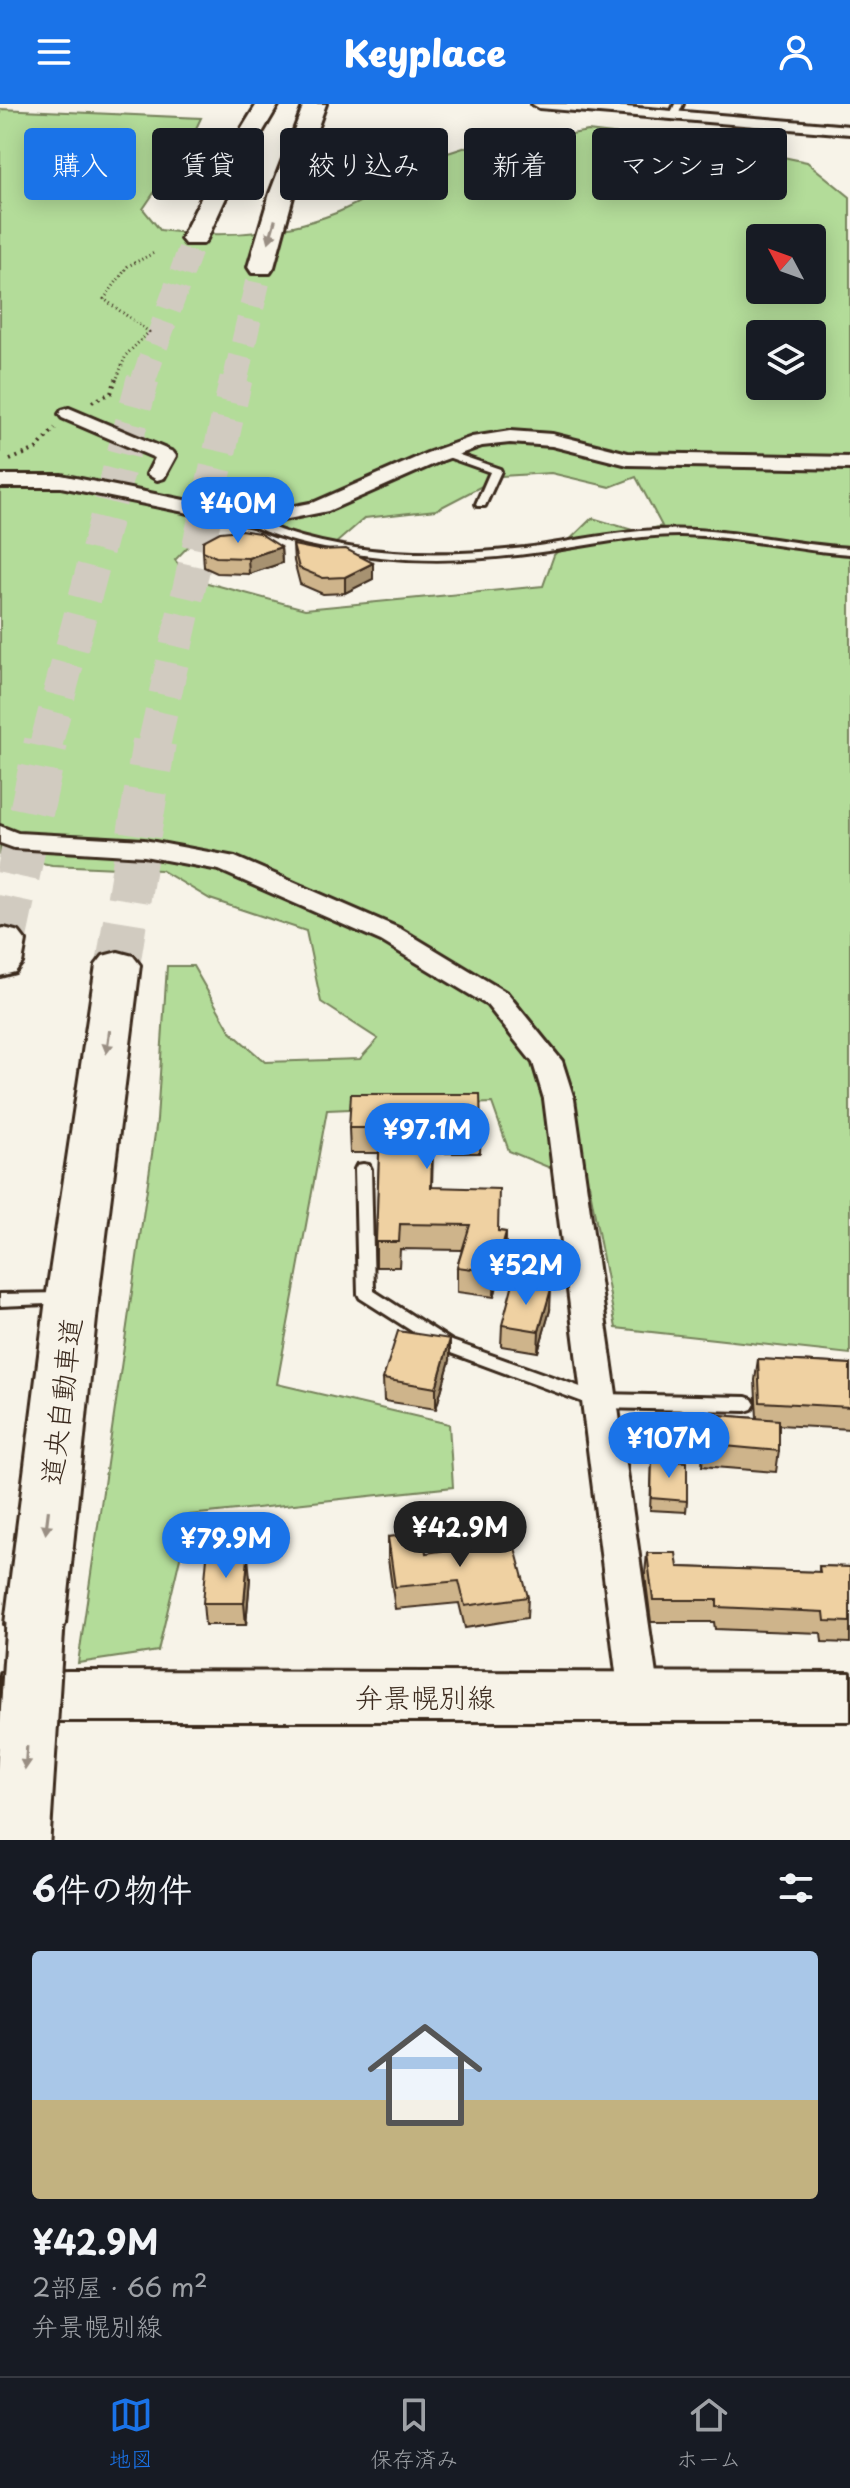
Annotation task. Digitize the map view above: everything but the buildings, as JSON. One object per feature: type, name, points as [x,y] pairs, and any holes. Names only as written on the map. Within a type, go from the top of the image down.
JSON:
[{"type":"highway","points":[[194,239],[221,182],[268,104]]},
{"type":"highway","points":[[261,267],[282,193],[315,104]]},
{"type":"highway","name":"道央自動車道","points":[[21,1840],[35,1624],[72,1299],[118,965]]},
{"type":"main road","name":"弁景幌別線","points":[[0,1697],[850,1697]]},
{"type":"street","points":[[539,104],[676,109],[850,130]]},
{"type":"street","points":[[69,414],[166,456],[157,474]]},
{"type":"street","points":[[0,481],[61,481],[246,518],[268,519],[321,507],[479,441],[529,437],[628,459],[850,463]]},
{"type":"street","points":[[0,834],[14,840],[144,848],[226,863],[391,935],[497,999],[547,1061],[559,1099],[639,1696]]},
{"type":"lane","points":[[445,453],[496,471],[481,504]]},
{"type":"lane","points":[[246,518],[268,532],[359,554],[393,556],[521,552],[657,533],[683,533],[807,549],[850,551]]},
{"type":"lane","points":[[363,1169],[366,1294],[446,1345],[599,1401],[746,1404]]},
{"type":"lane","points":[[0,1300],[72,1299]]},
{"type":"path","points":[[0,463],[37,450],[47,442],[58,422],[111,393],[126,355],[149,332],[104,302],[104,299],[128,266],[154,253]]},
{"type":"green space","points":[[0,109],[201,118],[196,128],[152,128],[152,196],[143,209],[160,230],[204,234],[249,233],[315,220],[364,200],[448,200],[448,153],[464,148],[464,200],[576,200],[576,133],[588,131],[592,131],[592,200],[787,200],[787,158],[807,162],[850,197],[850,1354],[616,1328],[589,1184],[509,1151],[492,1103],[327,1110],[277,1384],[449,1424],[453,1487],[190,1515],[158,1651],[78,1663],[157,1120],[167,966],[193,966],[231,1032],[265,1062],[360,1059],[378,1039],[321,1002],[306,931],[210,899],[161,870],[52,865],[0,855]],"holes":[[[551,473],[610,487],[636,477],[662,526],[639,532],[592,518],[554,555],[543,586],[305,609],[189,578],[175,560],[225,508],[269,511],[272,529],[335,544],[365,518],[436,510],[501,476]]]},
{"type":"tunnel","points":[[143,381],[194,239]]},
{"type":"tunnel","points":[[235,381],[261,267]]},
{"type":"tunnel","points":[[46,744],[143,379]]},
{"type":"tunnel","points":[[154,744],[236,379]]},
{"type":"tunnel","points":[[4,941],[46,742]]},
{"type":"tunnel","points":[[118,965],[154,742]]}]
